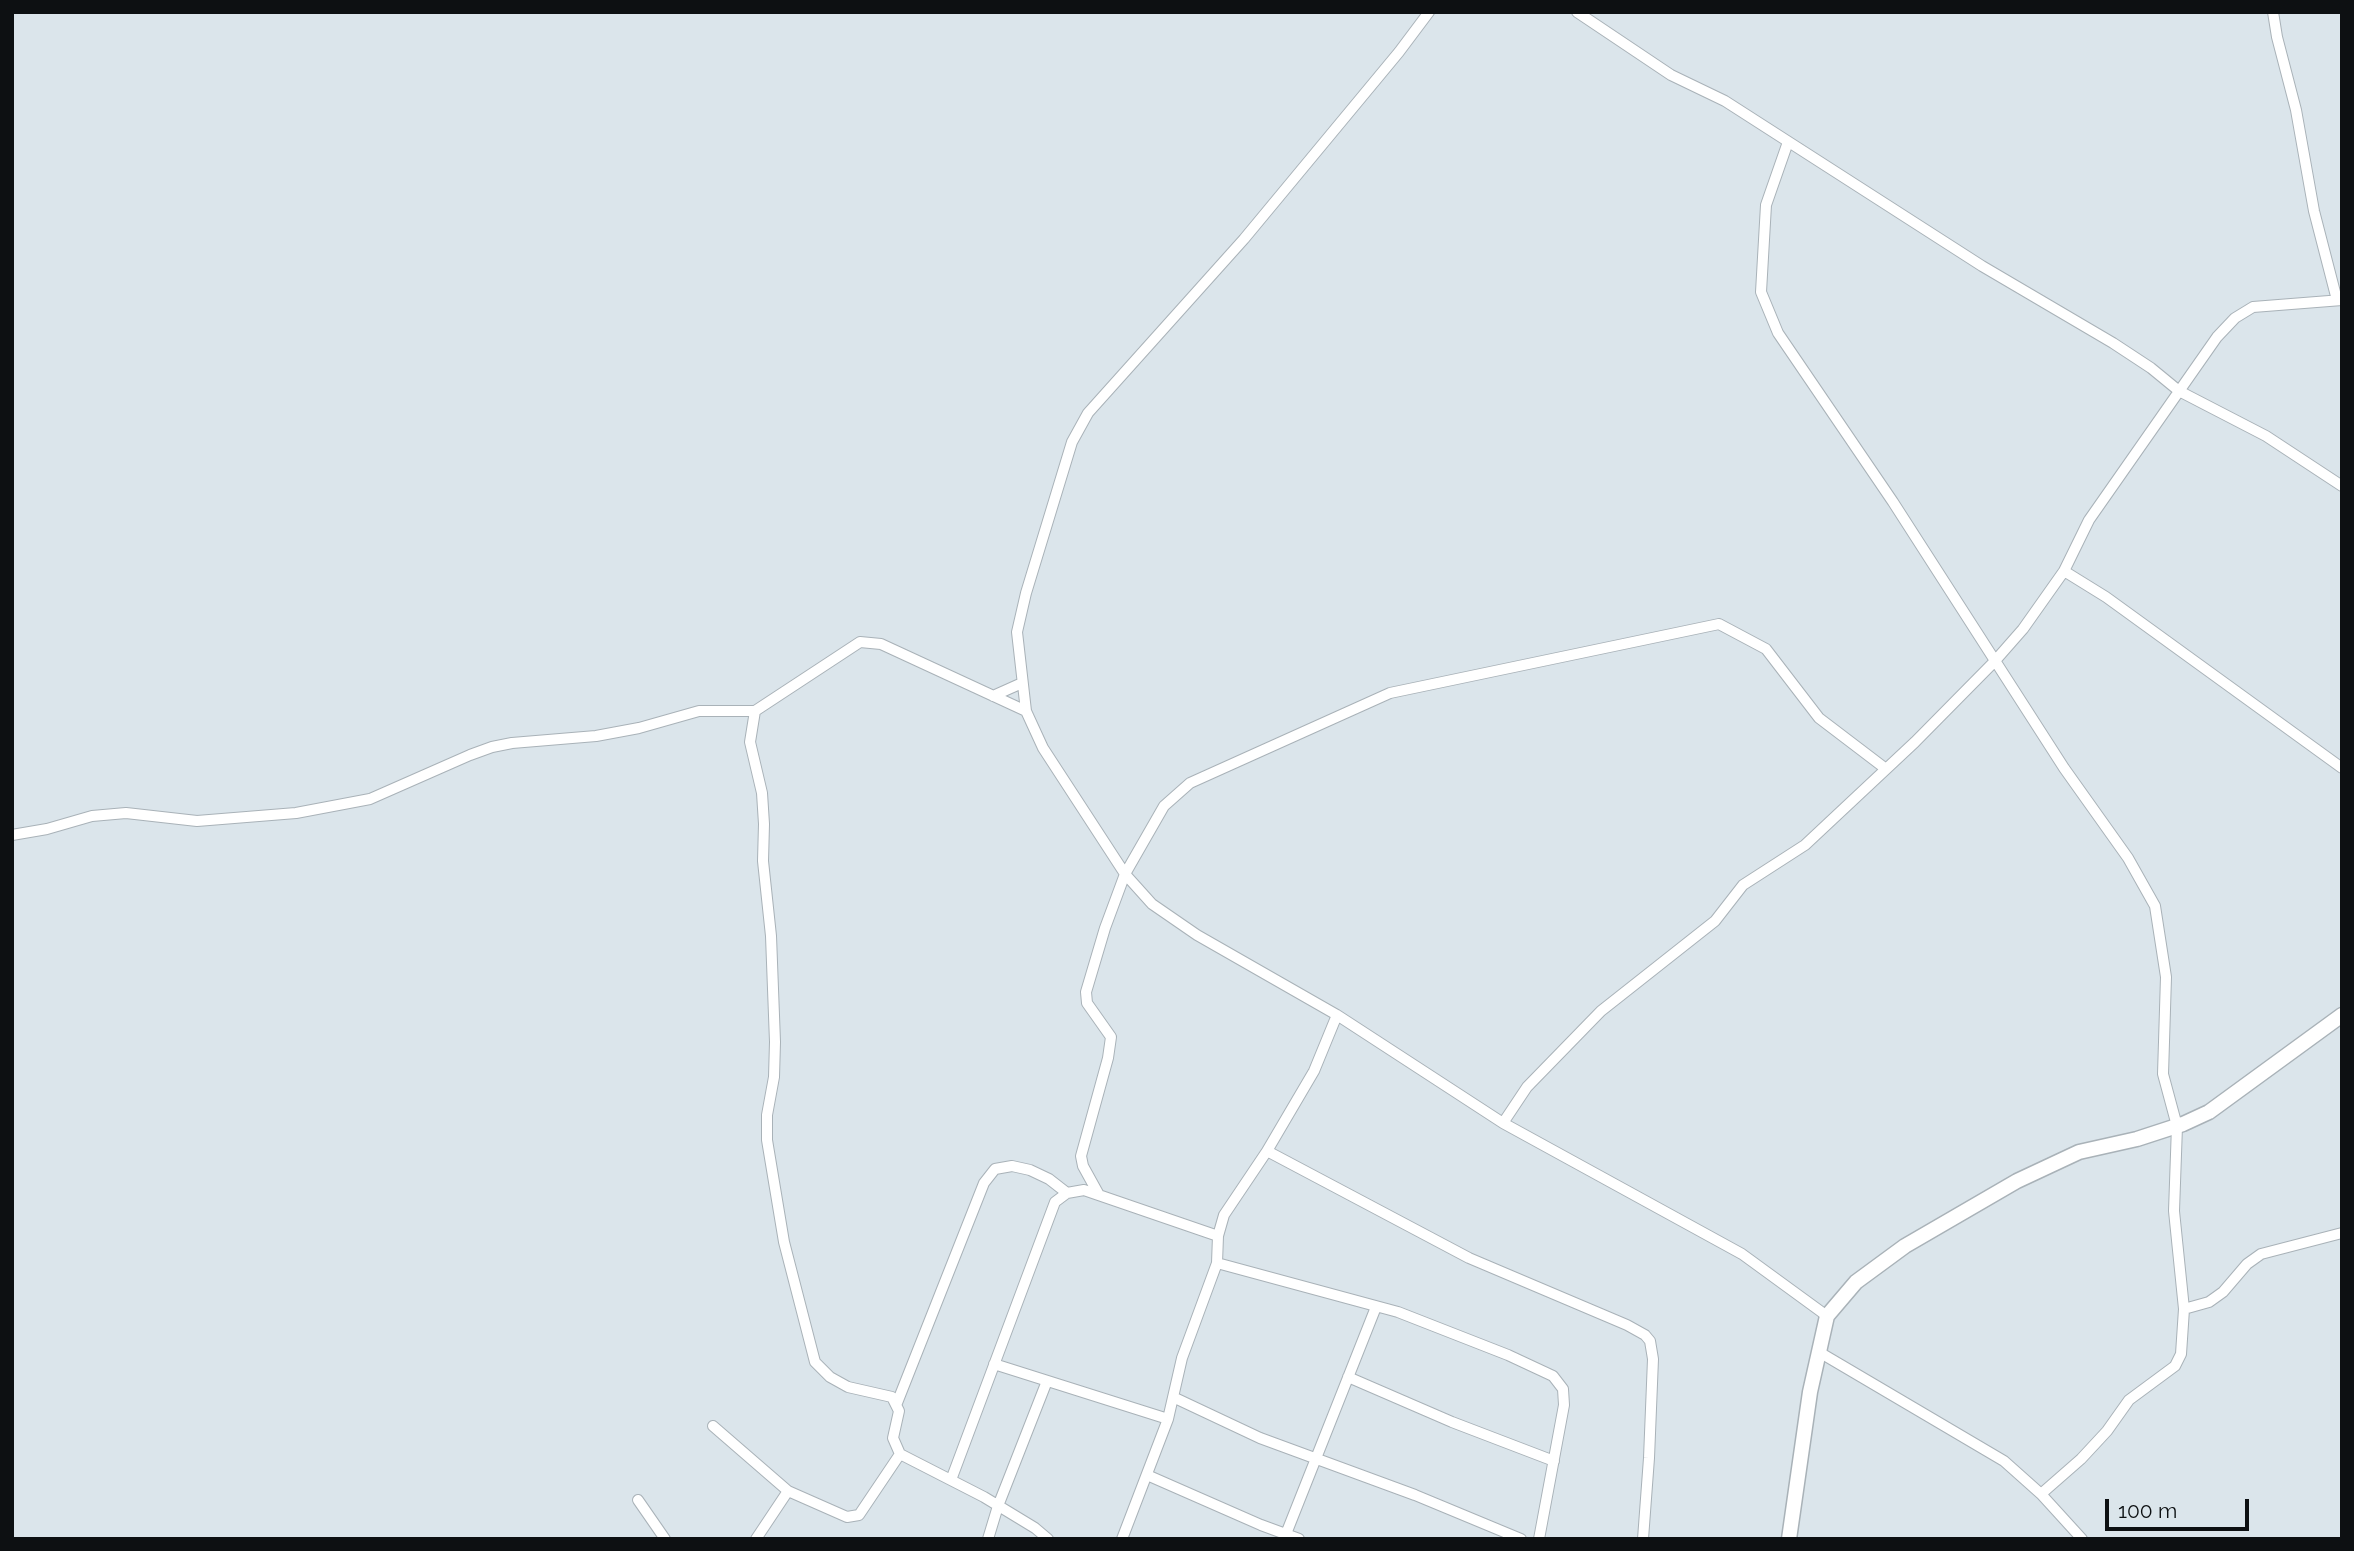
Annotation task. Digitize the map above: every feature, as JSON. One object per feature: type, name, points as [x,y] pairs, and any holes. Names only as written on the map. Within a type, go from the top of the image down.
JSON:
[{"type":"street","points":[[1429,12],[1244,239],[1088,413],[1072,442],[1017,632],[1026,711],[1044,748],[1125,874],[1152,904],[1197,935],[1337,1015],[1503,1122],[1742,1254],[1827,1315]]},
{"type":"street","points":[[1577,12],[1671,75],[1725,101],[1982,265],[2122,349],[2179,391],[2266,436],[2342,486]]},
{"type":"street","points":[[1503,1122],[1527,1087],[1601,1011],[1715,921],[1744,885],[1805,845],[1994,662],[2023,629],[2064,571],[2089,520],[2217,337],[2235,318],[2253,307],[2339,300],[2314,211],[2296,110],[2273,12]]},
{"type":"street","points":[[1788,142],[1766,205],[1761,292],[1778,333],[1893,502],[2064,768],[2128,858],[2155,906],[2166,977],[2163,1074],[2177,1126],[2174,1211],[2185,1309],[2181,1354],[2175,1366],[2129,1400],[2099,1440],[2041,1494]]},
{"type":"street","points":[[2064,571],[2106,597],[2342,768]]},
{"type":"street","points":[[1099,1195],[1083,1166],[1081,1156],[1108,1058],[1111,1037],[1087,1003],[1086,992],[1125,874],[1164,806],[1190,783],[1390,693],[1718,624],[1766,649],[1819,718],[1886,769]]},
{"type":"street","points":[[12,835],[103,815],[125,813],[197,821],[296,813],[370,799],[492,747],[596,736],[639,728],[699,711],[755,711],[860,642],[891,648],[1026,711]]},
{"type":"street","points":[[993,696],[1022,683]]},
{"type":"street","points":[[755,711],[750,742],[763,803],[763,860],[771,936],[775,1042],[774,1077],[766,1115],[767,1140],[784,1242],[815,1362],[830,1377],[848,1387],[892,1397],[900,1411],[893,1438],[900,1454],[998,1506],[1048,1539]]},
{"type":"street","points":[[1122,1539],[1168,1419],[1182,1358],[1217,1263],[1218,1236],[1224,1215],[1267,1152],[1314,1071],[1337,1015]]},
{"type":"street","points":[[1789,1539],[1810,1392],[1827,1315],[1856,1282],[1905,1246],[2017,1181],[2078,1152],[2137,1139],[2209,1112],[2342,1015]]},
{"type":"street","points":[[1267,1152],[1469,1258],[1628,1325],[1645,1335],[1650,1341],[1653,1359],[1650,1458],[1643,1539]]},
{"type":"street","points":[[897,1403],[984,1183],[995,1169],[1012,1166],[1030,1170],[1049,1179],[1067,1193]]},
{"type":"street","points":[[951,1480],[1055,1202],[1067,1193],[1084,1190],[1218,1236]]},
{"type":"street","points":[[2185,1309],[2208,1302],[2223,1292],[2247,1264],[2260,1254],[2342,1233]]},
{"type":"street","points":[[1217,1263],[1423,1321],[1553,1376],[1563,1389],[1564,1405],[1539,1539]]},
{"type":"street","points":[[1285,1536],[1376,1307]]},
{"type":"street","points":[[1819,1352],[2004,1461],[2041,1494],[2082,1539]]},
{"type":"street","points":[[994,1364],[1168,1419]]},
{"type":"street","points":[[1348,1377],[1452,1422],[1554,1461]]},
{"type":"street","points":[[988,1539],[998,1506],[1047,1381]]},
{"type":"street","points":[[1174,1398],[1260,1438],[1415,1494],[1521,1539]]},
{"type":"street","points":[[713,1426],[788,1491],[847,1517],[859,1515],[900,1454]]},
{"type":"street","points":[[1147,1475],[1285,1536],[1299,1539]]},
{"type":"street","points":[[756,1539],[788,1491]]},
{"type":"street","points":[[638,1500],[665,1539]]}]
